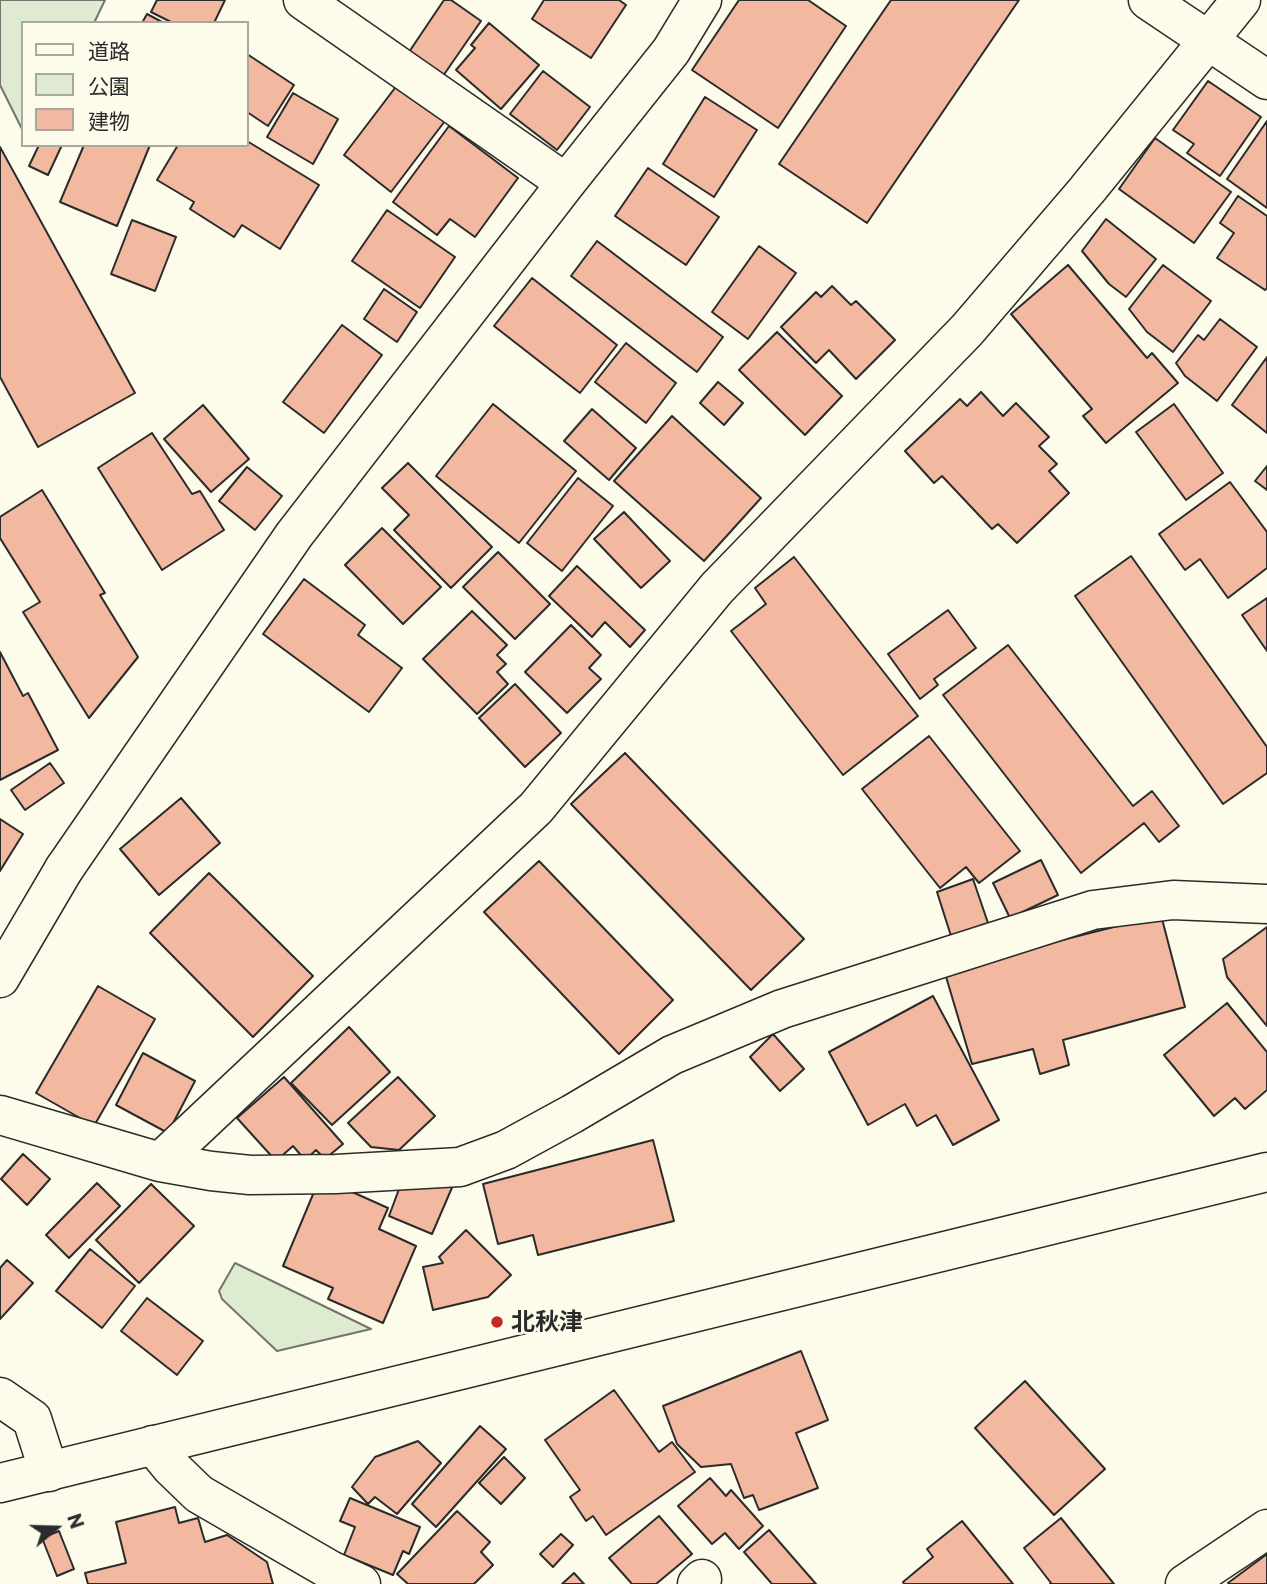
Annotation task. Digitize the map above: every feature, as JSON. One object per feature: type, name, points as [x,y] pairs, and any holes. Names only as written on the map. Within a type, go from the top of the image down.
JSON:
[{"type":"street","points":[[303,0],[566,183]]},
{"type":"street","points":[[0,978],[64,869],[294,536],[671,51],[702,0]]},
{"type":"street","points":[[1148,0],[1267,80]]},
{"type":"street","points":[[160,1162],[536,808],[717,588],[967,330],[1087,190],[1241,0]]},
{"type":"street","points":[[0,1115],[160,1162],[211,1171],[250,1175],[336,1174],[460,1167],[506,1150],[672,1055],[782,1009],[1093,910],[1173,900],[1267,904]]},
{"type":"street","points":[[0,1483],[1267,1172]]},
{"type":"street","points":[[0,1397],[32,1419],[49,1472]]},
{"type":"street","points":[[153,1445],[199,1494],[340,1579]]},
{"type":"street","points":[[1185,1584],[1267,1529]]},
{"type":"green space","points":[[0,0],[105,0],[95,21],[21,21],[21,127],[0,85]]},
{"type":"green space","points":[[235,1263],[371,1329],[277,1351],[222,1299],[219,1291]]},
{"type":"building","points":[[157,0],[225,0],[215,21],[169,21],[151,12]]},
{"type":"building","points":[[444,0],[451,0],[481,21],[443,76],[409,52]]},
{"type":"building","points":[[544,0],[619,0],[626,5],[591,58],[532,19]]},
{"type":"building","points":[[739,0],[808,0],[846,26],[778,128],[692,70]]},
{"type":"building","points":[[891,0],[1019,0],[867,223],[779,164]]},
{"type":"building","points":[[147,14],[160,21],[143,21]]},
{"type":"building","points":[[489,23],[539,65],[501,109],[456,70],[475,48],[471,45]]},
{"type":"building","points":[[248,55],[294,85],[268,126],[248,113]]},
{"type":"building","points":[[543,71],[590,107],[557,150],[510,114]]},
{"type":"building","points":[[401,80],[448,117],[391,192],[344,155]]},
{"type":"building","points":[[1208,81],[1261,117],[1220,176],[1187,153],[1194,144],[1173,130]]},
{"type":"building","points":[[293,93],[338,119],[313,164],[267,137]]},
{"type":"building","points":[[705,97],[757,130],[714,197],[663,164]]},
{"type":"building","points":[[1267,121],[1267,208],[1227,179]]},
{"type":"building","points":[[449,126],[518,178],[475,237],[450,219],[437,235],[393,202]]},
{"type":"building","points":[[1155,138],[1231,192],[1194,243],[1119,189]]},
{"type":"building","points":[[248,142],[319,185],[280,249],[242,225],[234,237],[190,209],[194,202],[157,180],[177,147],[248,147]]},
{"type":"building","points":[[0,147],[135,393],[38,447],[0,377]]},
{"type":"building","points":[[38,147],[61,147],[48,175],[29,166]]},
{"type":"building","points":[[83,147],[149,147],[117,226],[60,202]]},
{"type":"building","points":[[648,168],[719,217],[686,265],[615,216]]},
{"type":"building","points":[[1238,196],[1267,216],[1265,290],[1217,258],[1234,233],[1220,223]]},
{"type":"building","points":[[387,210],[455,257],[420,308],[352,261]]},
{"type":"building","points":[[1106,219],[1156,259],[1126,297],[1109,284],[1082,251]]},
{"type":"building","points":[[132,220],[176,237],[155,291],[111,274]]},
{"type":"building","points":[[597,241],[723,337],[697,372],[571,276]]},
{"type":"building","points":[[759,246],[796,273],[748,339],[712,312]]},
{"type":"building","points":[[1068,265],[1147,358],[1152,353],[1178,383],[1106,443],[1083,416],[1092,409],[1011,314]]},
{"type":"building","points":[[1163,265],[1211,301],[1173,352],[1147,332],[1129,309]]},
{"type":"building","points":[[532,278],[617,345],[580,393],[494,326]]},
{"type":"building","points":[[832,286],[851,305],[856,301],[895,340],[856,379],[829,350],[816,363],[781,327],[816,292],[821,297]]},
{"type":"building","points":[[384,289],[417,312],[397,342],[364,319]]},
{"type":"building","points":[[1220,319],[1257,347],[1217,401],[1185,376],[1176,363],[1198,335],[1204,340]]},
{"type":"building","points":[[342,325],[382,355],[324,433],[283,402]]},
{"type":"building","points":[[777,332],[842,396],[805,435],[739,370]]},
{"type":"building","points":[[626,343],[676,383],[646,423],[595,382]]},
{"type":"building","points":[[1267,357],[1267,433],[1232,405]]},
{"type":"building","points":[[718,382],[743,403],[724,425],[700,403]]},
{"type":"building","points":[[981,392],[1003,416],[1016,403],[1049,437],[1039,446],[1057,464],[1049,471],[1069,493],[1017,543],[998,524],[992,529],[942,476],[934,483],[905,451],[960,399],[967,406]]},
{"type":"building","points":[[493,404],[576,471],[519,543],[436,476]]},
{"type":"building","points":[[1174,404],[1223,473],[1186,500],[1136,432]]},
{"type":"building","points":[[203,405],[249,459],[211,492],[164,439]]},
{"type":"building","points":[[592,409],[636,448],[609,480],[564,441]]},
{"type":"building","points":[[672,416],[761,498],[704,561],[614,481]]},
{"type":"building","points":[[152,433],[192,494],[200,491],[224,530],[162,570],[98,468]]},
{"type":"building","points":[[408,463],[492,547],[451,588],[394,530],[409,515],[382,488]]},
{"type":"building","points":[[1267,466],[1267,490],[1255,481]]},
{"type":"building","points":[[247,467],[282,496],[255,530],[219,501]]},
{"type":"building","points":[[578,478],[613,506],[562,571],[527,543]]},
{"type":"building","points":[[1230,482],[1267,532],[1267,568],[1228,598],[1200,559],[1185,570],[1159,534]]},
{"type":"building","points":[[42,490],[105,593],[100,595],[138,657],[89,718],[23,612],[40,602],[0,538],[0,517]]},
{"type":"building","points":[[624,512],[670,561],[641,588],[594,539]]},
{"type":"building","points":[[382,528],[441,587],[403,624],[345,565]]},
{"type":"building","points":[[498,552],[550,604],[515,639],[463,587]]},
{"type":"building","points":[[1131,556],[1267,747],[1267,773],[1223,804],[1075,596]]},
{"type":"building","points":[[794,557],[918,716],[843,775],[731,631],[766,604],[755,588]]},
{"type":"building","points":[[577,566],[645,630],[630,647],[605,622],[592,637],[549,596]]},
{"type":"building","points":[[304,579],[365,625],[358,635],[402,668],[369,712],[263,634]]},
{"type":"building","points":[[1267,598],[1267,651],[1242,615]]},
{"type":"building","points":[[948,610],[976,648],[934,679],[938,685],[920,699],[888,654]]},
{"type":"building","points":[[472,611],[507,645],[497,655],[506,664],[497,672],[508,684],[477,714],[423,659]]},
{"type":"building","points":[[571,625],[601,655],[589,668],[601,679],[567,713],[525,672]]},
{"type":"building","points":[[1008,645],[1133,806],[1152,791],[1179,826],[1159,842],[1144,823],[1081,873],[943,695]]},
{"type":"building","points":[[0,652],[23,696],[28,693],[58,750],[0,780]]},
{"type":"building","points":[[515,684],[561,733],[525,767],[479,718]]},
{"type":"building","points":[[929,736],[1020,851],[979,883],[966,867],[940,888],[862,789]]},
{"type":"building","points":[[625,753],[804,939],[751,990],[571,804]]},
{"type":"building","points":[[50,763],[64,783],[25,810],[11,790]]},
{"type":"building","points":[[181,798],[220,843],[159,895],[120,849]]},
{"type":"building","points":[[0,819],[23,834],[0,871]]},
{"type":"building","points":[[1041,860],[1058,895],[1010,918],[993,883]]},
{"type":"building","points":[[539,861],[673,1000],[619,1054],[484,912]]},
{"type":"building","points":[[209,873],[313,976],[253,1037],[150,933]]},
{"type":"building","points":[[973,879],[988,923],[951,936],[937,892]]},
{"type":"building","points":[[1161,915],[1185,1007],[1063,1040],[1069,1065],[1040,1074],[1033,1049],[972,1064],[944,970]]},
{"type":"building","points":[[1267,927],[1267,1026],[1227,977],[1223,959]]},
{"type":"building","points":[[98,986],[155,1019],[94,1126],[36,1093]]},
{"type":"building","points":[[933,996],[999,1120],[953,1145],[936,1115],[917,1126],[905,1104],[868,1125],[829,1052]]},
{"type":"building","points":[[1227,1003],[1267,1052],[1267,1090],[1245,1109],[1235,1098],[1214,1116],[1164,1055]]},
{"type":"building","points":[[349,1027],[390,1072],[332,1125],[291,1083]]},
{"type":"building","points":[[773,1034],[804,1069],[780,1091],[750,1057]]},
{"type":"building","points":[[143,1053],[195,1081],[168,1133],[116,1105]]},
{"type":"building","points":[[284,1077],[343,1144],[325,1159],[316,1150],[305,1160],[293,1146],[276,1161],[237,1118]]},
{"type":"building","points":[[398,1077],[435,1116],[399,1150],[371,1147],[348,1123]]},
{"type":"building","points":[[653,1140],[674,1221],[538,1255],[533,1235],[498,1244],[483,1184]]},
{"type":"building","points":[[23,1154],[50,1179],[27,1205],[1,1179]]},
{"type":"building","points":[[457,1176],[432,1234],[389,1216],[402,1181]]},
{"type":"building","points":[[97,1183],[120,1206],[69,1258],[46,1235]]},
{"type":"building","points":[[151,1184],[194,1226],[139,1283],[96,1240]]},
{"type":"building","points":[[350,1191],[388,1208],[379,1229],[416,1246],[383,1323],[328,1299],[333,1288],[283,1266],[314,1192]]},
{"type":"building","points":[[466,1230],[511,1275],[488,1297],[433,1310],[423,1267],[443,1263],[439,1257]]},
{"type":"building","points":[[90,1249],[135,1286],[102,1328],[56,1291]]},
{"type":"building","points":[[7,1260],[33,1283],[0,1319],[0,1268]]},
{"type":"building","points":[[147,1298],[203,1341],[177,1375],[121,1331]]},
{"type":"building","points":[[801,1351],[828,1420],[796,1433],[818,1488],[759,1510],[753,1495],[744,1498],[731,1464],[701,1467],[677,1444],[663,1406]]},
{"type":"building","points":[[1025,1381],[1105,1469],[1054,1515],[975,1428]]},
{"type":"building","points":[[614,1390],[659,1452],[672,1442],[695,1472],[606,1535],[593,1516],[586,1521],[570,1497],[580,1490],[545,1440]]},
{"type":"building","points":[[480,1426],[506,1449],[436,1527],[412,1504]]},
{"type":"building","points":[[418,1441],[441,1463],[397,1514],[375,1497],[368,1504],[352,1487],[375,1457]]},
{"type":"building","points":[[504,1457],[525,1478],[501,1504],[479,1483]]},
{"type":"building","points":[[710,1478],[726,1496],[731,1490],[763,1526],[739,1549],[725,1533],[712,1544],[678,1506]]},
{"type":"building","points":[[350,1498],[420,1527],[409,1554],[403,1551],[393,1575],[344,1555],[355,1527],[340,1521]]},
{"type":"building","points":[[175,1507],[179,1523],[198,1518],[205,1542],[227,1535],[267,1562],[273,1584],[88,1584],[85,1573],[126,1563],[116,1522]]},
{"type":"building","points":[[457,1511],[490,1542],[481,1552],[493,1565],[474,1584],[408,1584],[397,1574]]},
{"type":"building","points":[[659,1516],[692,1554],[656,1584],[632,1584],[609,1558]]},
{"type":"building","points":[[1061,1518],[1114,1584],[1050,1584],[1024,1548]]},
{"type":"building","points":[[962,1521],[1013,1584],[904,1584],[903,1582],[933,1557],[927,1549]]},
{"type":"building","points":[[769,1530],[816,1584],[772,1584],[744,1552]]},
{"type":"building","points":[[59,1531],[74,1569],[57,1576],[42,1538]]},
{"type":"building","points":[[561,1534],[573,1545],[553,1567],[540,1554]]},
{"type":"building","points":[[1267,1554],[1267,1584],[1228,1583]]},
{"type":"building","points":[[574,1573],[584,1584],[562,1584]]},
{"type":"place","name":"北秋津","points":[[497,1322]]}]
